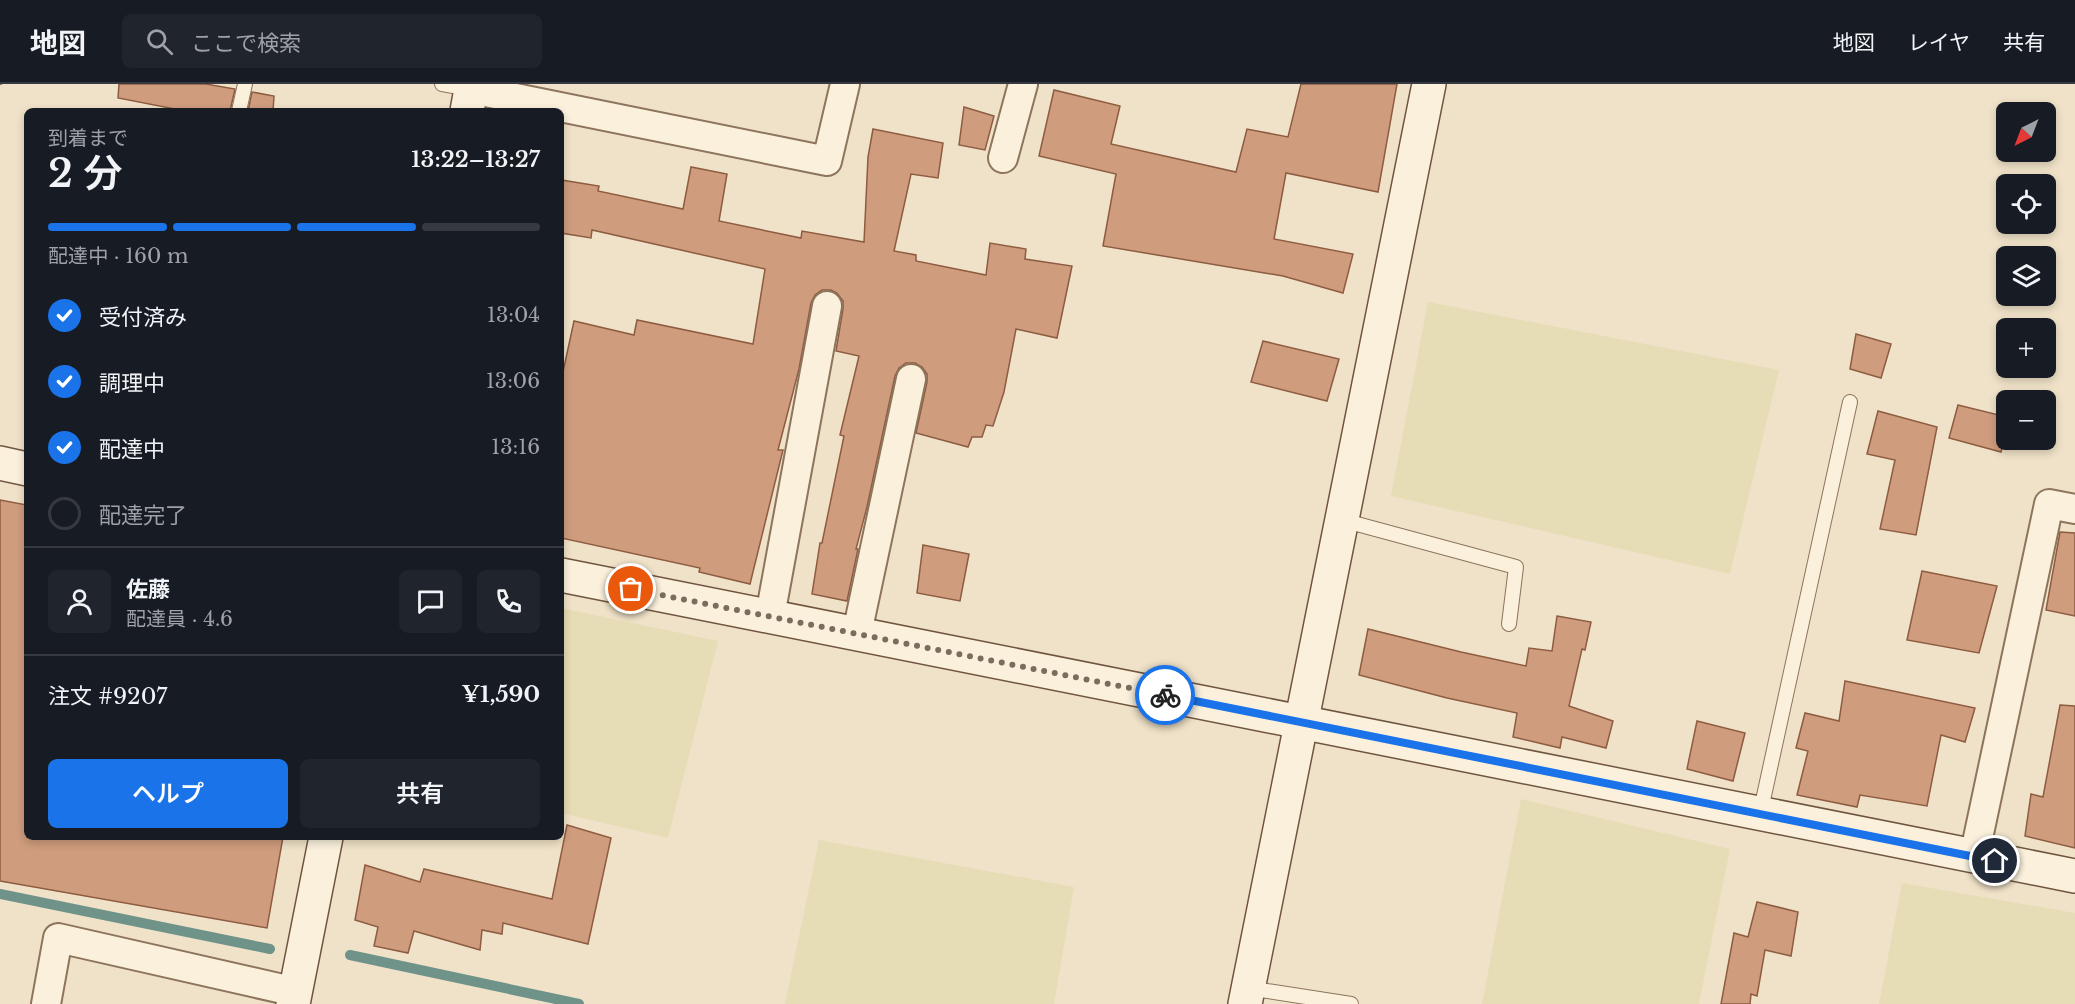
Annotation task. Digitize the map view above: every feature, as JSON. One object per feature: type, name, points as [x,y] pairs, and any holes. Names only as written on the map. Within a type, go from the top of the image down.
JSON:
[{"type":"street","points":[[564,111],[827,162],[845,84]]},
{"type":"street","points":[[1003,158],[1023,84]]},
{"type":"street","points":[[1246,996],[1429,84]]},
{"type":"street","points":[[463,92],[546,108]]},
{"type":"street","points":[[770,616],[827,306]]},
{"type":"street","points":[[857,633],[911,379]]},
{"type":"street","points":[[0,463],[24,468]]},
{"type":"street","points":[[1974,857],[2049,504],[2075,509]]},
{"type":"street","points":[[564,576],[2075,876]]},
{"type":"street","points":[[46,1004],[58,939],[295,998],[325,840]]},
{"type":"lane","points":[[240,108],[245,84]]},
{"type":"lane","points":[[1760,814],[1850,402]]},
{"type":"lane","points":[[1342,520],[1516,567],[1509,624]]},
{"type":"lane","points":[[1246,996],[1351,1004]]},
{"type":"shaded area","points":[[1428,302],[1779,370],[1730,574],[1391,496]]},
{"type":"shaded area","points":[[564,609],[718,641],[668,838],[564,814]]},
{"type":"shaded area","points":[[1521,799],[1730,849],[1699,1004],[1482,1004]]},
{"type":"shaded area","points":[[819,840],[1074,887],[1054,1004],[785,1004]]},
{"type":"shaded area","points":[[1902,883],[2075,913],[2075,1004],[1879,1004]]},
{"type":"building","points":[[119,84],[206,84],[235,89],[231,108],[170,108],[118,98]]},
{"type":"building","points":[[1301,84],[1397,84],[1378,192],[1286,173],[1274,239],[1353,254],[1343,293],[1283,276],[1103,246],[1116,174],[1039,156],[1054,90],[1120,106],[1111,144],[1236,172],[1247,129],[1288,137]]},
{"type":"building","points":[[252,92],[274,96],[273,108],[249,108]]},
{"type":"building","points":[[964,107],[994,116],[985,150],[959,145]]},
{"type":"building","points":[[873,129],[943,143],[938,178],[911,174],[894,251],[916,255],[916,261],[986,275],[990,243],[1026,249],[1025,259],[1072,266],[1057,338],[1016,329],[1004,392],[993,426],[986,425],[982,437],[972,437],[968,447],[916,433],[927,374],[915,363],[906,363],[899,368],[895,376],[856,549],[858,549],[847,601],[812,594],[820,543],[822,543],[844,436],[840,435],[859,356],[836,351],[843,301],[837,293],[822,290],[815,295],[811,303],[799,369],[778,450],[783,450],[750,584],[699,572],[700,568],[564,539],[564,367],[574,321],[634,335],[637,320],[753,344],[765,269],[592,230],[591,238],[564,234],[564,180],[599,186],[598,191],[683,209],[691,167],[727,174],[719,221],[801,238],[802,231],[864,242],[868,157]]},
{"type":"building","points":[[1856,334],[1891,344],[1881,378],[1850,369]]},
{"type":"building","points":[[1263,341],[1339,359],[1327,401],[1251,382]]},
{"type":"building","points":[[1958,405],[1996,414],[1996,450],[2002,450],[2001,452],[1949,438]]},
{"type":"building","points":[[1878,411],[1937,427],[1916,535],[1880,529],[1895,460],[1867,454]]},
{"type":"building","points":[[0,500],[24,504],[24,840],[282,840],[267,928],[0,881]]},
{"type":"building","points":[[2060,532],[2075,533],[2075,616],[2046,610]]},
{"type":"building","points":[[923,545],[969,554],[960,601],[917,593]]},
{"type":"building","points":[[1922,571],[1997,586],[1979,653],[1907,640]]},
{"type":"building","points":[[1557,616],[1591,622],[1585,650],[1582,649],[1569,706],[1613,721],[1606,748],[1562,737],[1560,748],[1513,737],[1517,713],[1359,675],[1368,629],[1526,666],[1529,648],[1552,651]]},
{"type":"building","points":[[1845,681],[1975,708],[1965,742],[1941,735],[1927,806],[1860,795],[1857,807],[1797,795],[1808,751],[1796,748],[1805,713],[1839,721]]},
{"type":"building","points":[[2060,705],[2075,706],[2075,848],[2025,836],[2031,794],[2043,797]]},
{"type":"building","points":[[1697,721],[1745,733],[1733,781],[1687,769]]},
{"type":"building","points":[[567,825],[611,838],[588,944],[503,923],[502,934],[482,930],[480,950],[414,931],[408,953],[374,946],[378,927],[355,920],[365,865],[420,882],[424,869],[552,899]]},
{"type":"building","points":[[1757,902],[1798,912],[1791,956],[1765,950],[1757,996],[1751,994],[1750,1004],[1721,1004],[1734,933],[1748,937]]},
{"type":"waterway","points":[[0,894],[270,949]]},
{"type":"waterway","points":[[350,955],[579,1004]]},
{"type":"way so far","points":[[631,589],[1165,695]]},
{"type":"route","points":[[1165,695],[1995,861]]}]
